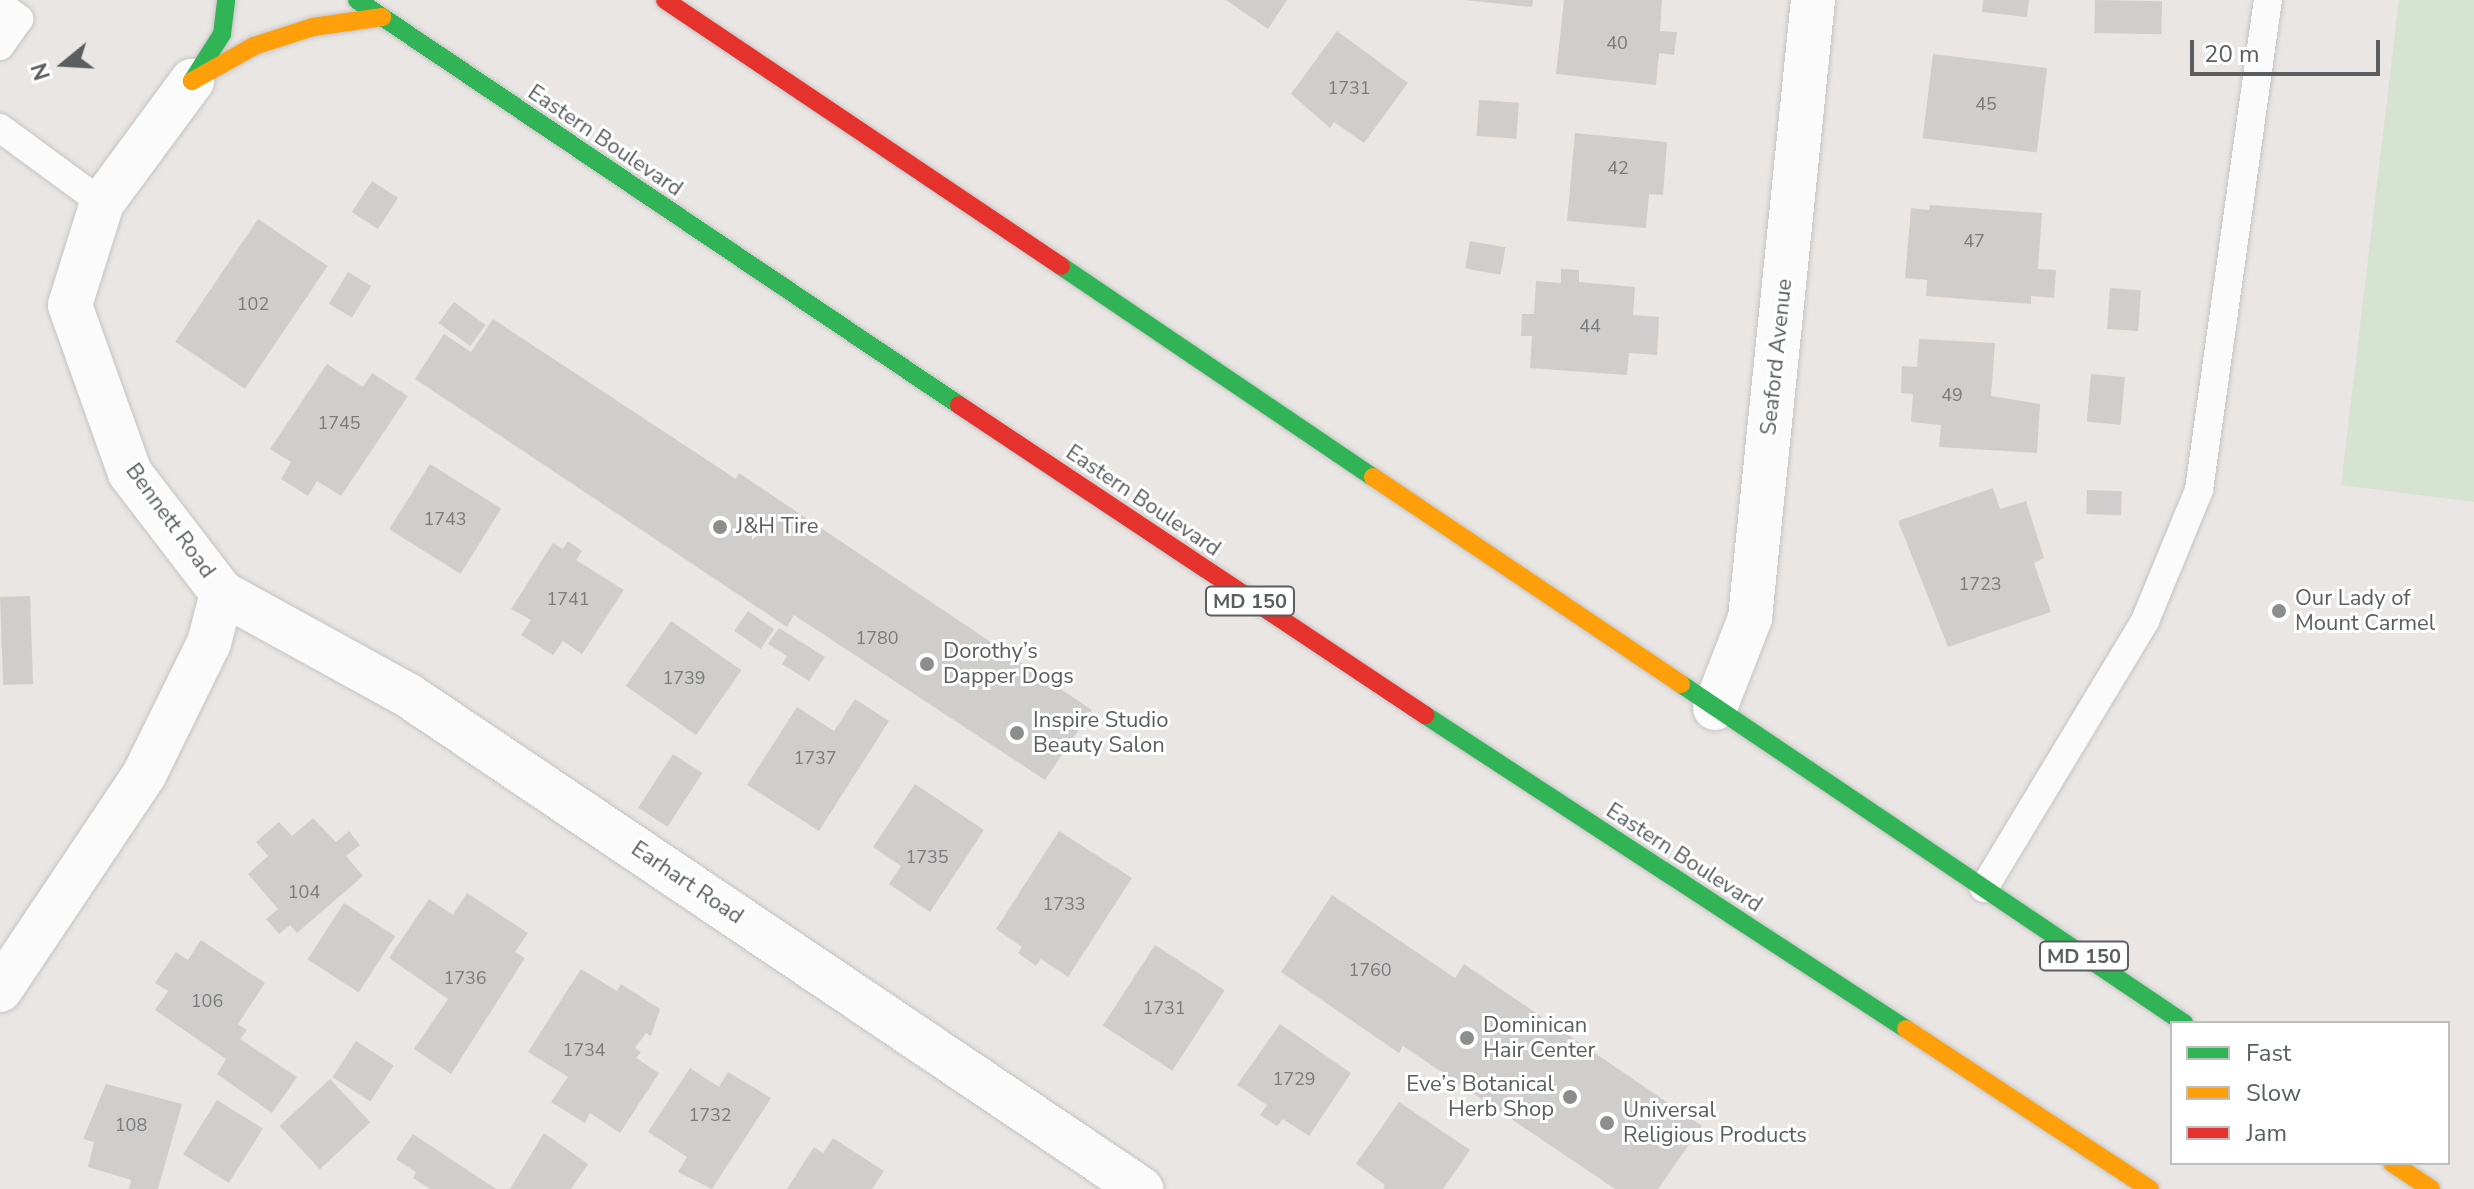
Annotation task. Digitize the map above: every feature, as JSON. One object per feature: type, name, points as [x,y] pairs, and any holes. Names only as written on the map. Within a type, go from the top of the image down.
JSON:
[{"type":"main road","points":[[192,81],[222,34],[226,0]]},
{"type":"main road","name":"Eastern Boulevard","points":[[357,0],[1214,577],[2150,1189]]},
{"type":"main road","name":"MD 150","points":[[665,0],[2181,1021]]},
{"type":"main road","points":[[192,81],[254,46],[313,27],[382,17]]},
{"type":"main road","points":[[2395,1165],[2431,1189]]},
{"type":"street","name":"Seaford Avenue","points":[[1715,708],[1750,618],[1813,0]]},
{"type":"street","name":"Bennett Road","points":[[0,990],[144,775],[203,656],[222,593],[130,473],[70,305],[102,203],[192,81]]},
{"type":"street","name":"Earhart Road","points":[[222,593],[409,696],[1141,1189]]},
{"type":"lane","points":[[1984,888],[2145,621],[2199,490],[2268,0]]},
{"type":"lane","points":[[0,5],[19,19],[0,46]]},
{"type":"lane","points":[[0,128],[102,203]]},
{"type":"green space","points":[[2399,0],[2474,0],[2474,502],[2341,485]]},
{"type":"building","points":[[1226,0],[1287,0],[1268,29]]},
{"type":"building","points":[[1464,0],[1533,0],[1532,7]]},
{"type":"building","points":[[1564,0],[1662,0],[1660,31],[1677,32],[1674,55],[1659,53],[1656,85],[1556,74]]},
{"type":"building","points":[[1983,0],[2029,0],[2027,17],[1982,12]]},
{"type":"building","points":[[2095,0],[2162,1],[2161,34],[2094,33]]},
{"type":"building","points":[[1337,31],[1408,83],[1364,143],[1334,122],[1330,128],[1291,94]]},
{"type":"building","points":[[1933,54],[2047,68],[2037,152],[1923,138]]},
{"type":"building","points":[[1479,100],[1519,103],[1516,139],[1476,136]]},
{"type":"building","points":[[1575,133],[1667,142],[1663,195],[1649,194],[1646,228],[1567,221]]},
{"type":"building","points":[[372,181],[398,198],[378,229],[352,212]]},
{"type":"building","points":[[1930,205],[2042,213],[2038,269],[2056,270],[2054,298],[2031,296],[2031,304],[1926,296],[1927,280],[1905,278],[1911,208],[1929,210]]},
{"type":"building","points":[[258,219],[328,266],[245,389],[175,342]]},
{"type":"building","points":[[1470,241],[1505,247],[1501,275],[1465,269]]},
{"type":"building","points":[[1561,269],[1579,270],[1579,282],[1635,287],[1633,315],[1659,317],[1657,355],[1629,353],[1627,375],[1530,368],[1532,336],[1521,336],[1522,314],[1534,314],[1536,281],[1561,283]]},
{"type":"building","points":[[348,272],[371,286],[352,318],[329,304]]},
{"type":"building","points":[[2110,288],[2141,290],[2138,331],[2107,329]]},
{"type":"building","points":[[454,302],[486,325],[470,346],[439,323]]},
{"type":"building","points":[[493,319],[736,479],[739,473],[1092,710],[1045,780],[794,615],[787,627],[415,379],[444,334],[471,352]]},
{"type":"building","points":[[1919,339],[1995,343],[1991,396],[2040,404],[2037,453],[1939,447],[1941,425],[1911,422],[1913,394],[1901,393],[1902,366],[1917,367]]},
{"type":"building","points":[[327,364],[363,387],[372,373],[408,396],[341,496],[317,481],[308,496],[281,479],[291,462],[270,449]]},
{"type":"building","points":[[2091,374],[2125,377],[2121,425],[2087,422]]},
{"type":"building","points":[[430,464],[501,509],[460,574],[389,529]]},
{"type":"building","points":[[1993,488],[2000,509],[2026,501],[2044,558],[2034,563],[2051,612],[1948,647],[1898,521]]},
{"type":"building","points":[[2087,490],[2122,491],[2121,515],[2086,514]]},
{"type":"building","points":[[568,541],[582,551],[576,560],[624,590],[582,654],[563,641],[553,655],[521,635],[531,620],[511,609],[553,543],[563,549]]},
{"type":"building","points":[[30,596],[33,684],[3,685],[0,597]]},
{"type":"building","points":[[748,611],[774,629],[760,649],[734,631]]},
{"type":"building","points":[[671,621],[741,670],[696,735],[626,686]]},
{"type":"building","points":[[779,628],[825,657],[809,681],[782,664],[787,656],[768,644]]},
{"type":"building","points":[[855,699],[889,721],[819,831],[747,785],[797,707],[834,731]]},
{"type":"building","points":[[673,754],[702,773],[667,827],[638,808]]},
{"type":"building","points":[[915,784],[984,830],[930,912],[889,884],[901,866],[873,847]]},
{"type":"building","points":[[313,818],[336,842],[349,831],[360,845],[346,856],[363,876],[297,933],[290,925],[279,934],[266,919],[278,909],[248,874],[268,856],[256,842],[279,822],[292,836]]},
{"type":"building","points":[[1059,831],[1132,878],[1068,977],[1041,959],[1036,966],[1018,953],[1022,947],[996,929]]},
{"type":"building","points":[[467,893],[528,933],[515,952],[525,958],[451,1074],[414,1049],[448,999],[389,958],[429,899],[453,915]]},
{"type":"building","points":[[1332,895],[1455,978],[1464,964],[1702,1126],[1658,1189],[1615,1189],[1403,1046],[1399,1053],[1281,972]]},
{"type":"building","points":[[344,903],[395,936],[359,992],[308,959]]},
{"type":"building","points":[[201,940],[265,983],[238,1024],[247,1030],[240,1039],[297,1077],[272,1113],[217,1074],[226,1059],[155,1010],[168,991],[155,983],[176,952],[188,960]]},
{"type":"building","points":[[1155,945],[1225,990],[1172,1071],[1103,1026]]},
{"type":"building","points":[[581,969],[617,991],[621,984],[660,1009],[651,1036],[646,1033],[635,1048],[641,1052],[636,1058],[659,1073],[620,1133],[590,1113],[585,1123],[551,1102],[568,1077],[528,1052]]},
{"type":"building","points":[[1280,1024],[1351,1073],[1309,1136],[1283,1119],[1277,1126],[1260,1115],[1267,1105],[1237,1085]]},
{"type":"building","points":[[356,1041],[394,1066],[370,1102],[333,1077]]},
{"type":"building","points":[[690,1068],[719,1087],[728,1072],[771,1098],[712,1189],[678,1172],[687,1157],[648,1132]]},
{"type":"building","points":[[330,1079],[370,1122],[320,1169],[280,1126]]},
{"type":"building","points":[[106,1084],[182,1104],[158,1189],[129,1189],[131,1180],[88,1167],[94,1142],[83,1139]]},
{"type":"building","points":[[217,1100],[263,1129],[229,1183],[183,1154]]},
{"type":"building","points":[[1399,1102],[1470,1150],[1443,1189],[1383,1189],[1385,1185],[1356,1164]]},
{"type":"building","points":[[544,1133],[588,1164],[571,1189],[510,1189]]},
{"type":"building","points":[[413,1134],[496,1189],[430,1189],[413,1178],[416,1172],[396,1159]]},
{"type":"building","points":[[833,1138],[884,1171],[872,1189],[787,1189],[814,1147],[823,1153]]},
{"type":"traffic: fast","points":[[192,81],[222,34],[226,0]]},
{"type":"traffic: fast","points":[[357,0],[959,405]]},
{"type":"traffic: fast","points":[[1061,266],[1373,477]]},
{"type":"traffic: fast","points":[[1681,684],[2181,1021]]},
{"type":"traffic: fast","points":[[1425,715],[1906,1029]]},
{"type":"traffic: slow","points":[[192,81],[254,46],[313,27],[382,17]]},
{"type":"traffic: slow","points":[[1373,477],[1681,684]]},
{"type":"traffic: slow","points":[[1906,1029],[2150,1189]]},
{"type":"traffic: slow","points":[[2395,1165],[2431,1189]]},
{"type":"traffic: jam","points":[[665,0],[1061,266]]},
{"type":"traffic: jam","points":[[959,405],[1425,715]]},
{"type":"place","name":"J&H Tire","points":[[720,527]]},
{"type":"place","name":"Our Lady of Mount Carmel","points":[[2279,611]]},
{"type":"place","name":"Dorothy’s Dapper Dogs","points":[[927,664]]},
{"type":"place","name":"Inspire Studio Beauty Salon","points":[[1017,733]]},
{"type":"place","name":"Dominican Hair Center","points":[[1467,1038]]},
{"type":"place","name":"Eve’s Botanical Herb Shop","points":[[1570,1097]]},
{"type":"place","name":"Universal Religious Products","points":[[1607,1123]]}]
